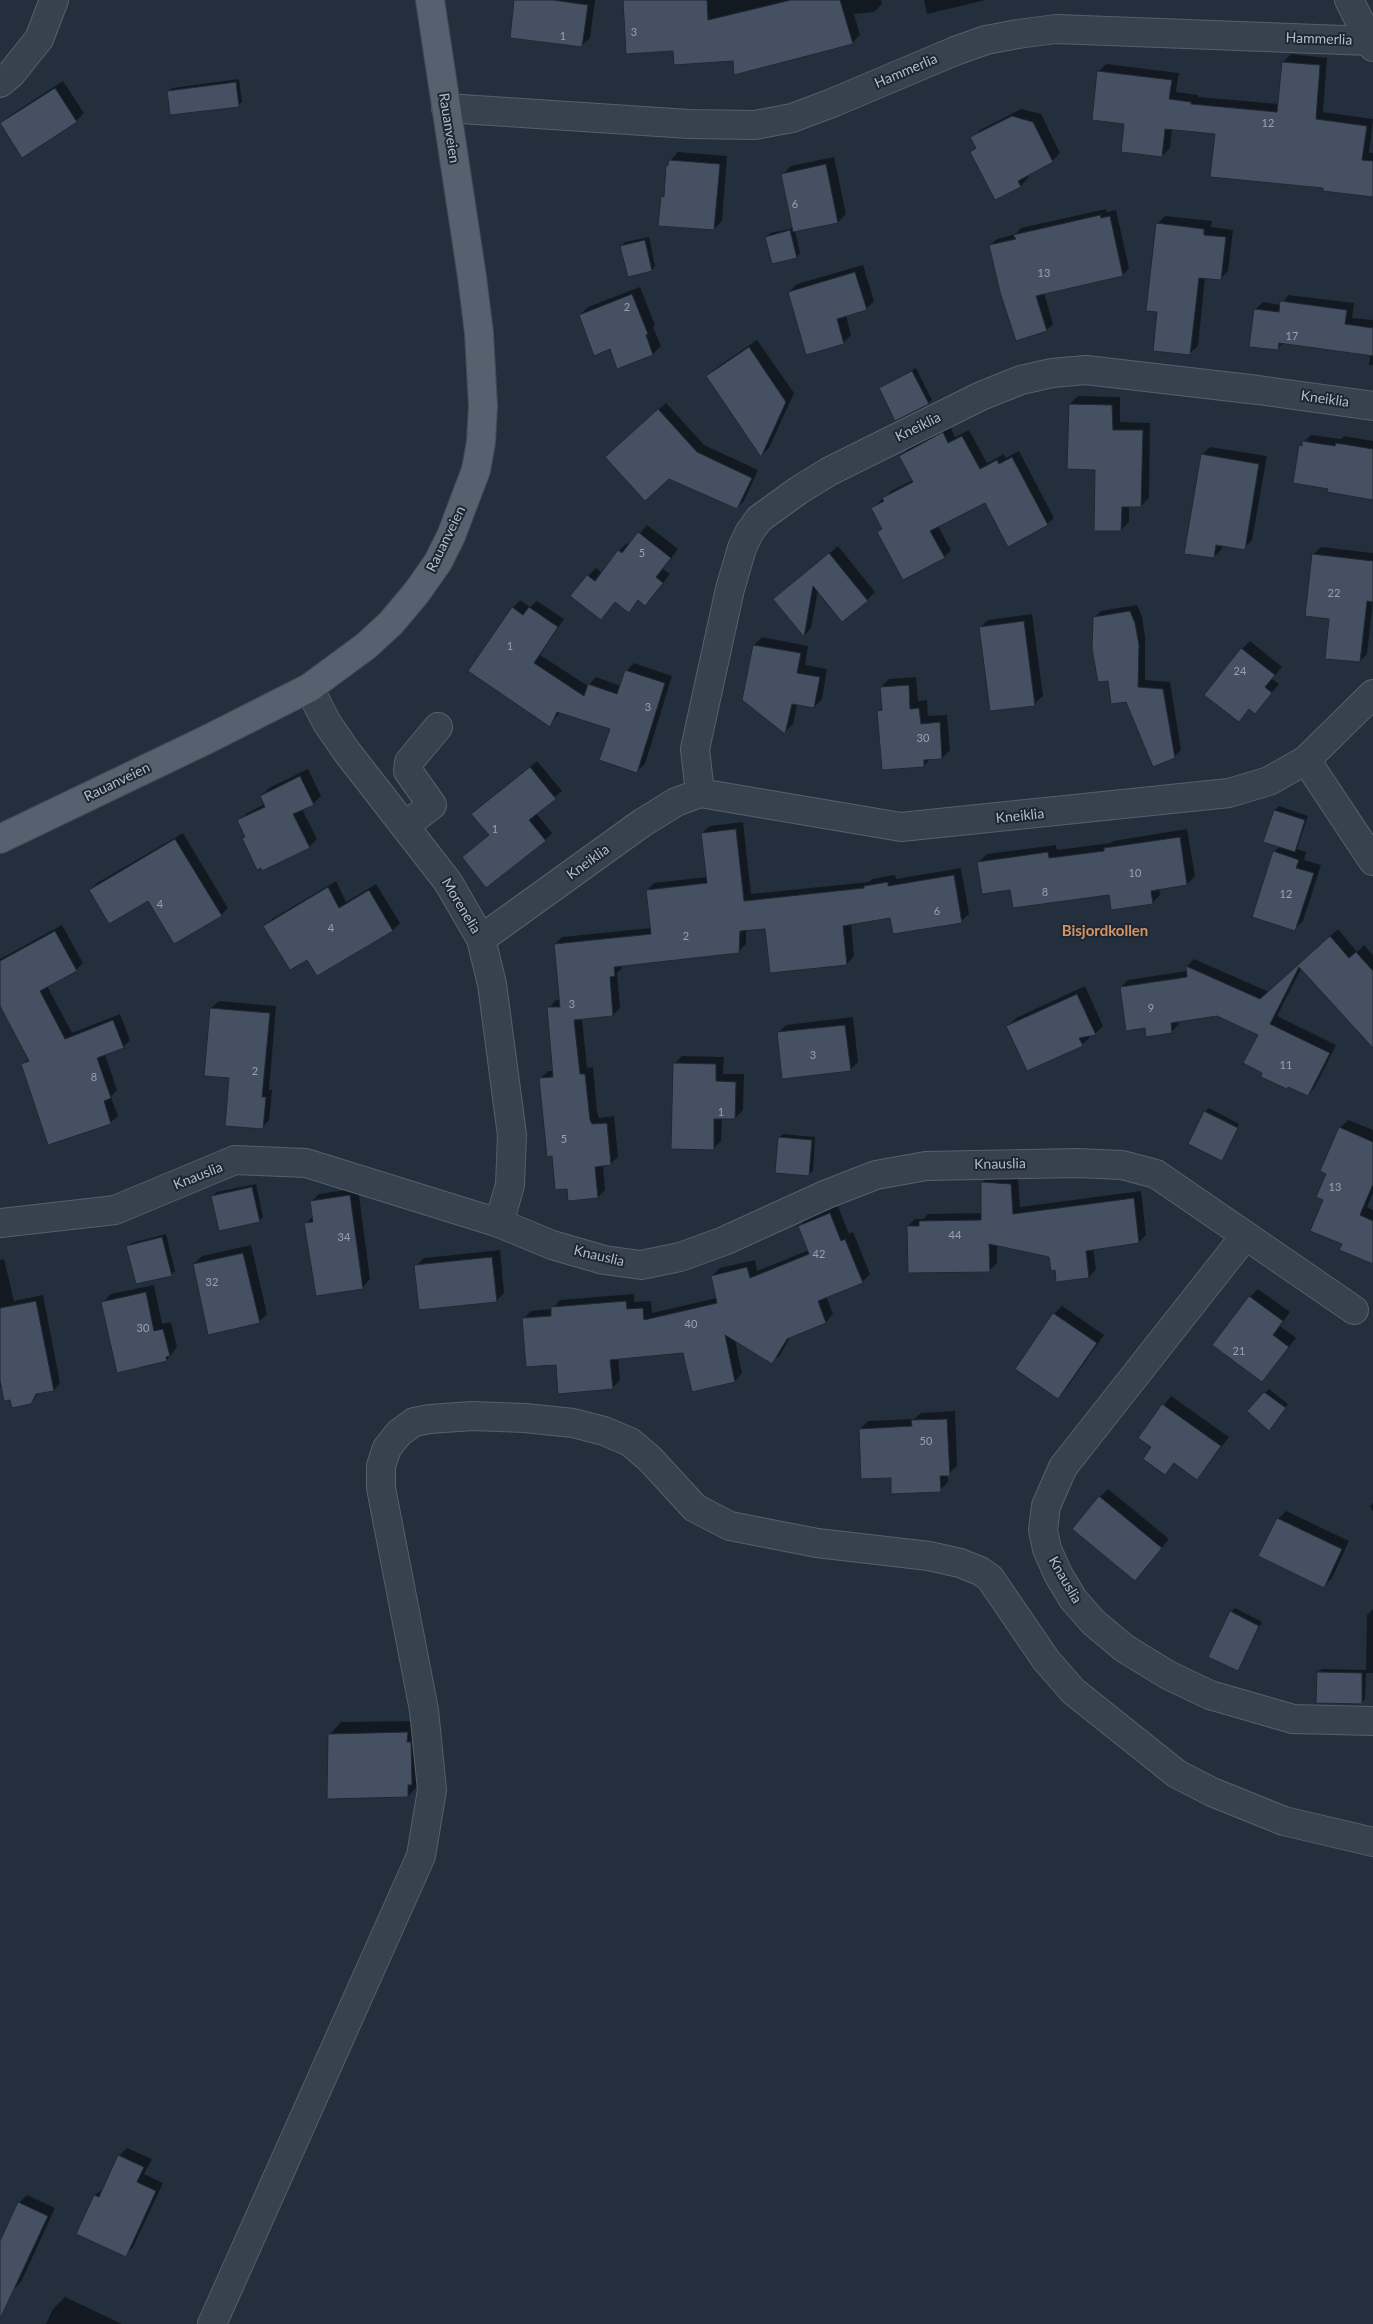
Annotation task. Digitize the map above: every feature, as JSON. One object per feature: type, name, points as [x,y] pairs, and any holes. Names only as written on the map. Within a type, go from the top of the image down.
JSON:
[{"type":"main road","name":"Rauanveien","points":[[0,838],[206,740],[308,688],[366,646],[391,623],[418,592],[438,562],[451,536],[476,470],[481,442],[483,406],[478,333],[430,0]]},
{"type":"street","points":[[0,83],[11,74],[39,39],[54,0]]},
{"type":"street","name":"Hammerlia","points":[[446,108],[689,124],[755,125],[792,118],[986,40],[1056,29],[1371,44],[1349,0]]},
{"type":"street","name":"Kneiklia","points":[[700,793],[695,749],[730,589],[742,548],[749,533],[759,519],[799,490],[830,471],[981,396],[1021,380],[1052,373],[1086,370],[1250,389],[1373,406]]},
{"type":"street","name":"Morenelia","points":[[308,688],[327,723],[347,752],[448,882],[481,939],[492,984],[512,1135],[510,1185],[499,1223]]},
{"type":"street","name":"Kneiklia","points":[[481,939],[642,823],[676,802],[700,793],[901,827],[1229,794],[1269,781],[1306,760],[1373,694]]},
{"type":"street","points":[[405,826],[432,805],[408,771],[409,762],[438,726]]},
{"type":"street","points":[[1306,760],[1373,862]]},
{"type":"street","name":"Knauslia","points":[[0,1223],[115,1210],[235,1160],[306,1163],[499,1223],[552,1245],[604,1260],[641,1265],[680,1258],[724,1241],[828,1194],[876,1175],[926,1166],[1122,1164],[1156,1174],[1354,1310]]},
{"type":"street","name":"Knauslia","points":[[1245,1236],[1063,1467],[1046,1506],[1043,1530],[1047,1549],[1068,1591],[1093,1622],[1124,1648],[1168,1675],[1210,1695],[1293,1719],[1373,1721]]},
{"type":"street","points":[[212,2324],[421,1856],[432,1790],[424,1710],[381,1488],[381,1466],[387,1448],[399,1433],[414,1422],[472,1416],[525,1418],[574,1423],[630,1442],[650,1459],[695,1508],[730,1526],[817,1543],[929,1556],[960,1563],[980,1571],[990,1578],[1046,1660],[1073,1691],[1177,1774],[1212,1792],[1284,1821],[1373,1842]]},
{"type":"building","points":[[514,0],[553,0],[588,5],[582,47],[510,38]]},
{"type":"building","points":[[623,0],[707,0],[708,20],[791,0],[840,0],[853,44],[734,75],[733,61],[674,65],[673,51],[626,54]]},
{"type":"building","points":[[1282,62],[1320,65],[1316,119],[1367,126],[1362,160],[1373,161],[1373,197],[1323,191],[1323,188],[1210,177],[1215,134],[1165,129],[1162,157],[1121,152],[1124,124],[1092,120],[1097,71],[1172,80],[1169,99],[1191,102],[1191,104],[1277,112]]},
{"type":"building","points":[[236,82],[239,107],[170,115],[167,91]]},
{"type":"building","points":[[55,88],[77,122],[22,158],[0,123]]},
{"type":"building","points":[[1012,116],[1033,122],[1053,162],[1018,181],[1021,187],[995,200],[970,152],[976,148],[970,137]]},
{"type":"building","points":[[669,160],[720,164],[714,230],[658,226],[661,196],[664,197],[666,166]]},
{"type":"building","points":[[826,164],[838,223],[793,232],[781,174]]},
{"type":"building","points":[[1100,215],[1101,218],[1110,216],[1123,276],[1036,296],[1047,331],[1016,341],[1000,292],[989,245],[1016,239],[1013,235]]},
{"type":"building","points":[[1156,223],[1204,229],[1204,235],[1226,237],[1221,280],[1199,278],[1190,355],[1153,351],[1157,312],[1146,311]]},
{"type":"building","points":[[790,230],[797,258],[772,264],[765,237]]},
{"type":"building","points":[[645,240],[652,271],[628,277],[620,246]]},
{"type":"building","points":[[855,272],[867,310],[837,319],[844,344],[806,355],[788,292]]},
{"type":"building","points":[[632,294],[648,334],[646,335],[653,355],[617,369],[610,349],[594,356],[579,315]]},
{"type":"building","points":[[1280,301],[1347,310],[1345,324],[1373,328],[1373,356],[1279,343],[1278,350],[1249,347],[1254,309],[1279,312]]},
{"type":"building","points":[[749,347],[786,402],[761,457],[706,376]]},
{"type":"building","points":[[912,371],[929,404],[895,421],[879,388]]},
{"type":"building","points":[[1069,404],[1112,405],[1113,430],[1143,430],[1141,507],[1122,507],[1121,531],[1094,531],[1095,470],[1067,469]]},
{"type":"building","points":[[658,409],[697,452],[752,478],[737,509],[669,479],[645,501],[605,457]]},
{"type":"building","points":[[943,432],[948,443],[962,436],[980,469],[997,460],[999,464],[1012,457],[1048,525],[1008,547],[985,503],[930,531],[945,558],[903,580],[877,532],[882,529],[871,508],[884,501],[882,498],[913,482],[899,456]]},
{"type":"building","points":[[1302,441],[1335,446],[1336,443],[1373,449],[1373,500],[1327,492],[1328,489],[1293,483],[1299,445],[1302,446]]},
{"type":"building","points":[[1201,454],[1259,464],[1245,550],[1216,545],[1214,558],[1184,554]]},
{"type":"building","points":[[638,532],[671,558],[656,577],[663,583],[645,606],[638,600],[629,613],[615,602],[601,620],[570,596],[587,575],[595,581],[618,550],[622,553]]},
{"type":"building","points":[[829,553],[868,601],[842,622],[813,586],[804,637],[773,599]]},
{"type":"building","points":[[1312,554],[1373,561],[1373,602],[1367,601],[1360,662],[1325,659],[1329,619],[1305,616]]},
{"type":"building","points":[[512,607],[523,615],[529,607],[558,627],[534,663],[584,696],[588,684],[617,694],[625,670],[665,683],[637,773],[599,760],[610,729],[557,712],[550,727],[468,671]]},
{"type":"building","points":[[1130,611],[1135,623],[1139,645],[1138,687],[1163,689],[1175,758],[1153,767],[1126,702],[1111,704],[1108,681],[1098,682],[1092,649],[1093,617]]},
{"type":"building","points":[[1024,621],[1035,706],[990,711],[979,627]]},
{"type":"building","points":[[753,645],[801,653],[797,673],[820,677],[814,708],[792,704],[785,734],[742,700]]},
{"type":"building","points":[[1241,648],[1275,675],[1265,687],[1272,693],[1255,714],[1249,709],[1239,722],[1204,695]]},
{"type":"building","points":[[909,685],[910,709],[919,708],[921,724],[940,722],[942,759],[924,760],[924,767],[882,770],[877,711],[882,710],[880,687]]},
{"type":"building","points":[[530,767],[556,799],[529,820],[546,841],[486,888],[462,857],[489,835],[471,814]]},
{"type":"building","points":[[300,776],[314,805],[293,814],[310,848],[262,871],[261,868],[257,870],[242,838],[245,837],[237,820],[265,807],[260,796]]},
{"type":"building","points":[[1274,810],[1305,820],[1295,852],[1263,842]]},
{"type":"building","points":[[736,829],[744,901],[864,888],[864,886],[888,882],[888,886],[954,875],[962,923],[893,934],[890,918],[843,926],[847,965],[770,973],[765,929],[740,931],[739,953],[614,967],[615,976],[610,977],[613,1016],[574,1020],[580,1074],[585,1074],[590,1120],[592,1124],[607,1123],[611,1165],[595,1167],[598,1198],[568,1201],[567,1189],[555,1190],[552,1156],[547,1157],[539,1078],[553,1077],[547,1007],[560,1007],[554,944],[651,934],[646,890],[707,883],[701,833]]},
{"type":"building","points":[[1180,837],[1187,885],[1151,891],[1153,904],[1111,910],[1109,895],[1013,908],[1010,890],[982,894],[977,862],[1048,852],[1049,858],[1104,851],[1104,848]]},
{"type":"building","points":[[175,839],[222,916],[174,944],[148,901],[109,924],[89,890]]},
{"type":"building","points":[[1273,851],[1299,860],[1296,868],[1314,873],[1295,931],[1252,917]]},
{"type":"building","points":[[328,887],[339,908],[369,890],[393,931],[317,976],[307,960],[290,970],[263,926]]},
{"type":"building","points":[[55,931],[77,971],[40,991],[65,1039],[113,1020],[124,1048],[97,1058],[111,1098],[104,1101],[111,1124],[48,1145],[21,1064],[29,1061],[0,1006],[0,961]]},
{"type":"building","points":[[1330,936],[1349,958],[1356,952],[1373,971],[1373,1048],[1299,967],[1270,1024],[1330,1053],[1308,1096],[1261,1077],[1262,1073],[1243,1063],[1258,1035],[1217,1016],[1171,1023],[1172,1033],[1146,1037],[1145,1028],[1126,1031],[1120,987],[1187,977],[1186,966],[1260,999]]},
{"type":"building","points":[[1077,994],[1096,1035],[1079,1038],[1083,1046],[1027,1071],[1006,1026]]},
{"type":"building","points":[[210,1008],[270,1013],[262,1097],[266,1097],[263,1129],[225,1126],[229,1078],[204,1076]]},
{"type":"building","points":[[845,1025],[851,1071],[782,1079],[777,1032]]},
{"type":"building","points":[[673,1063],[716,1064],[716,1081],[736,1082],[735,1119],[714,1119],[714,1150],[671,1149]]},
{"type":"building","points":[[1204,1111],[1238,1128],[1222,1161],[1188,1144]]},
{"type":"building","points":[[1339,1127],[1373,1142],[1373,1184],[1360,1215],[1373,1221],[1373,1264],[1339,1250],[1342,1244],[1310,1231],[1323,1200],[1316,1197],[1326,1174],[1320,1171]]},
{"type":"building","points":[[778,1137],[812,1140],[809,1176],[775,1173]]},
{"type":"building","points":[[981,1182],[1011,1184],[1013,1214],[1134,1198],[1139,1243],[1086,1251],[1089,1278],[1056,1282],[1055,1270],[1051,1271],[1049,1257],[989,1244],[990,1272],[908,1273],[907,1226],[919,1226],[919,1221],[981,1220]]},
{"type":"building","points":[[252,1187],[260,1222],[219,1231],[211,1196]]},
{"type":"building","points":[[350,1195],[363,1289],[316,1296],[304,1223],[313,1222],[310,1201]]},
{"type":"building","points":[[830,1213],[841,1241],[845,1239],[863,1283],[818,1301],[826,1323],[787,1339],[772,1364],[725,1335],[735,1382],[692,1392],[683,1353],[610,1360],[613,1389],[558,1394],[556,1365],[526,1367],[522,1318],[551,1316],[551,1307],[626,1301],[627,1309],[643,1308],[644,1320],[717,1303],[711,1276],[747,1267],[750,1278],[809,1254],[798,1226]]},
{"type":"building","points":[[162,1237],[172,1276],[136,1284],[126,1246]]},
{"type":"building","points":[[243,1253],[260,1323],[208,1335],[193,1264]]},
{"type":"building","points":[[492,1257],[497,1302],[419,1310],[414,1265]]},
{"type":"building","points":[[146,1292],[154,1331],[163,1329],[170,1356],[166,1357],[167,1361],[117,1373],[101,1302]]},
{"type":"building","points":[[1249,1296],[1283,1321],[1273,1335],[1289,1347],[1262,1382],[1212,1345]]},
{"type":"building","points":[[36,1301],[54,1391],[36,1394],[31,1404],[12,1408],[10,1400],[4,1401],[0,1380],[0,1308]]},
{"type":"building","points":[[1053,1313],[1097,1343],[1058,1399],[1015,1369]]},
{"type":"building","points":[[1264,1392],[1286,1408],[1269,1431],[1247,1411]]},
{"type":"building","points":[[1162,1404],[1221,1446],[1197,1480],[1174,1463],[1165,1475],[1143,1459],[1151,1447],[1138,1438]]},
{"type":"building","points":[[947,1419],[950,1476],[940,1476],[941,1492],[891,1494],[891,1478],[861,1479],[859,1429],[912,1426],[911,1420]]},
{"type":"building","points":[[1099,1496],[1162,1548],[1135,1581],[1072,1529]]},
{"type":"building","points":[[1277,1518],[1342,1549],[1324,1588],[1258,1556]]},
{"type":"building","points":[[1230,1611],[1259,1626],[1238,1671],[1208,1657]]},
{"type":"building","points":[[1317,1672],[1362,1673],[1362,1704],[1316,1703]]},
{"type":"building","points":[[408,1732],[407,1742],[411,1742],[412,1785],[408,1785],[408,1797],[327,1799],[328,1734]]},
{"type":"building","points":[[118,2155],[144,2167],[137,2182],[156,2191],[126,2257],[76,2234],[94,2195],[99,2197]]},
{"type":"building","points":[[18,2202],[48,2216],[0,2319],[0,2241]]},
{"type":"district","name":"Bisjordkollen","points":[[1105,931]]}]
